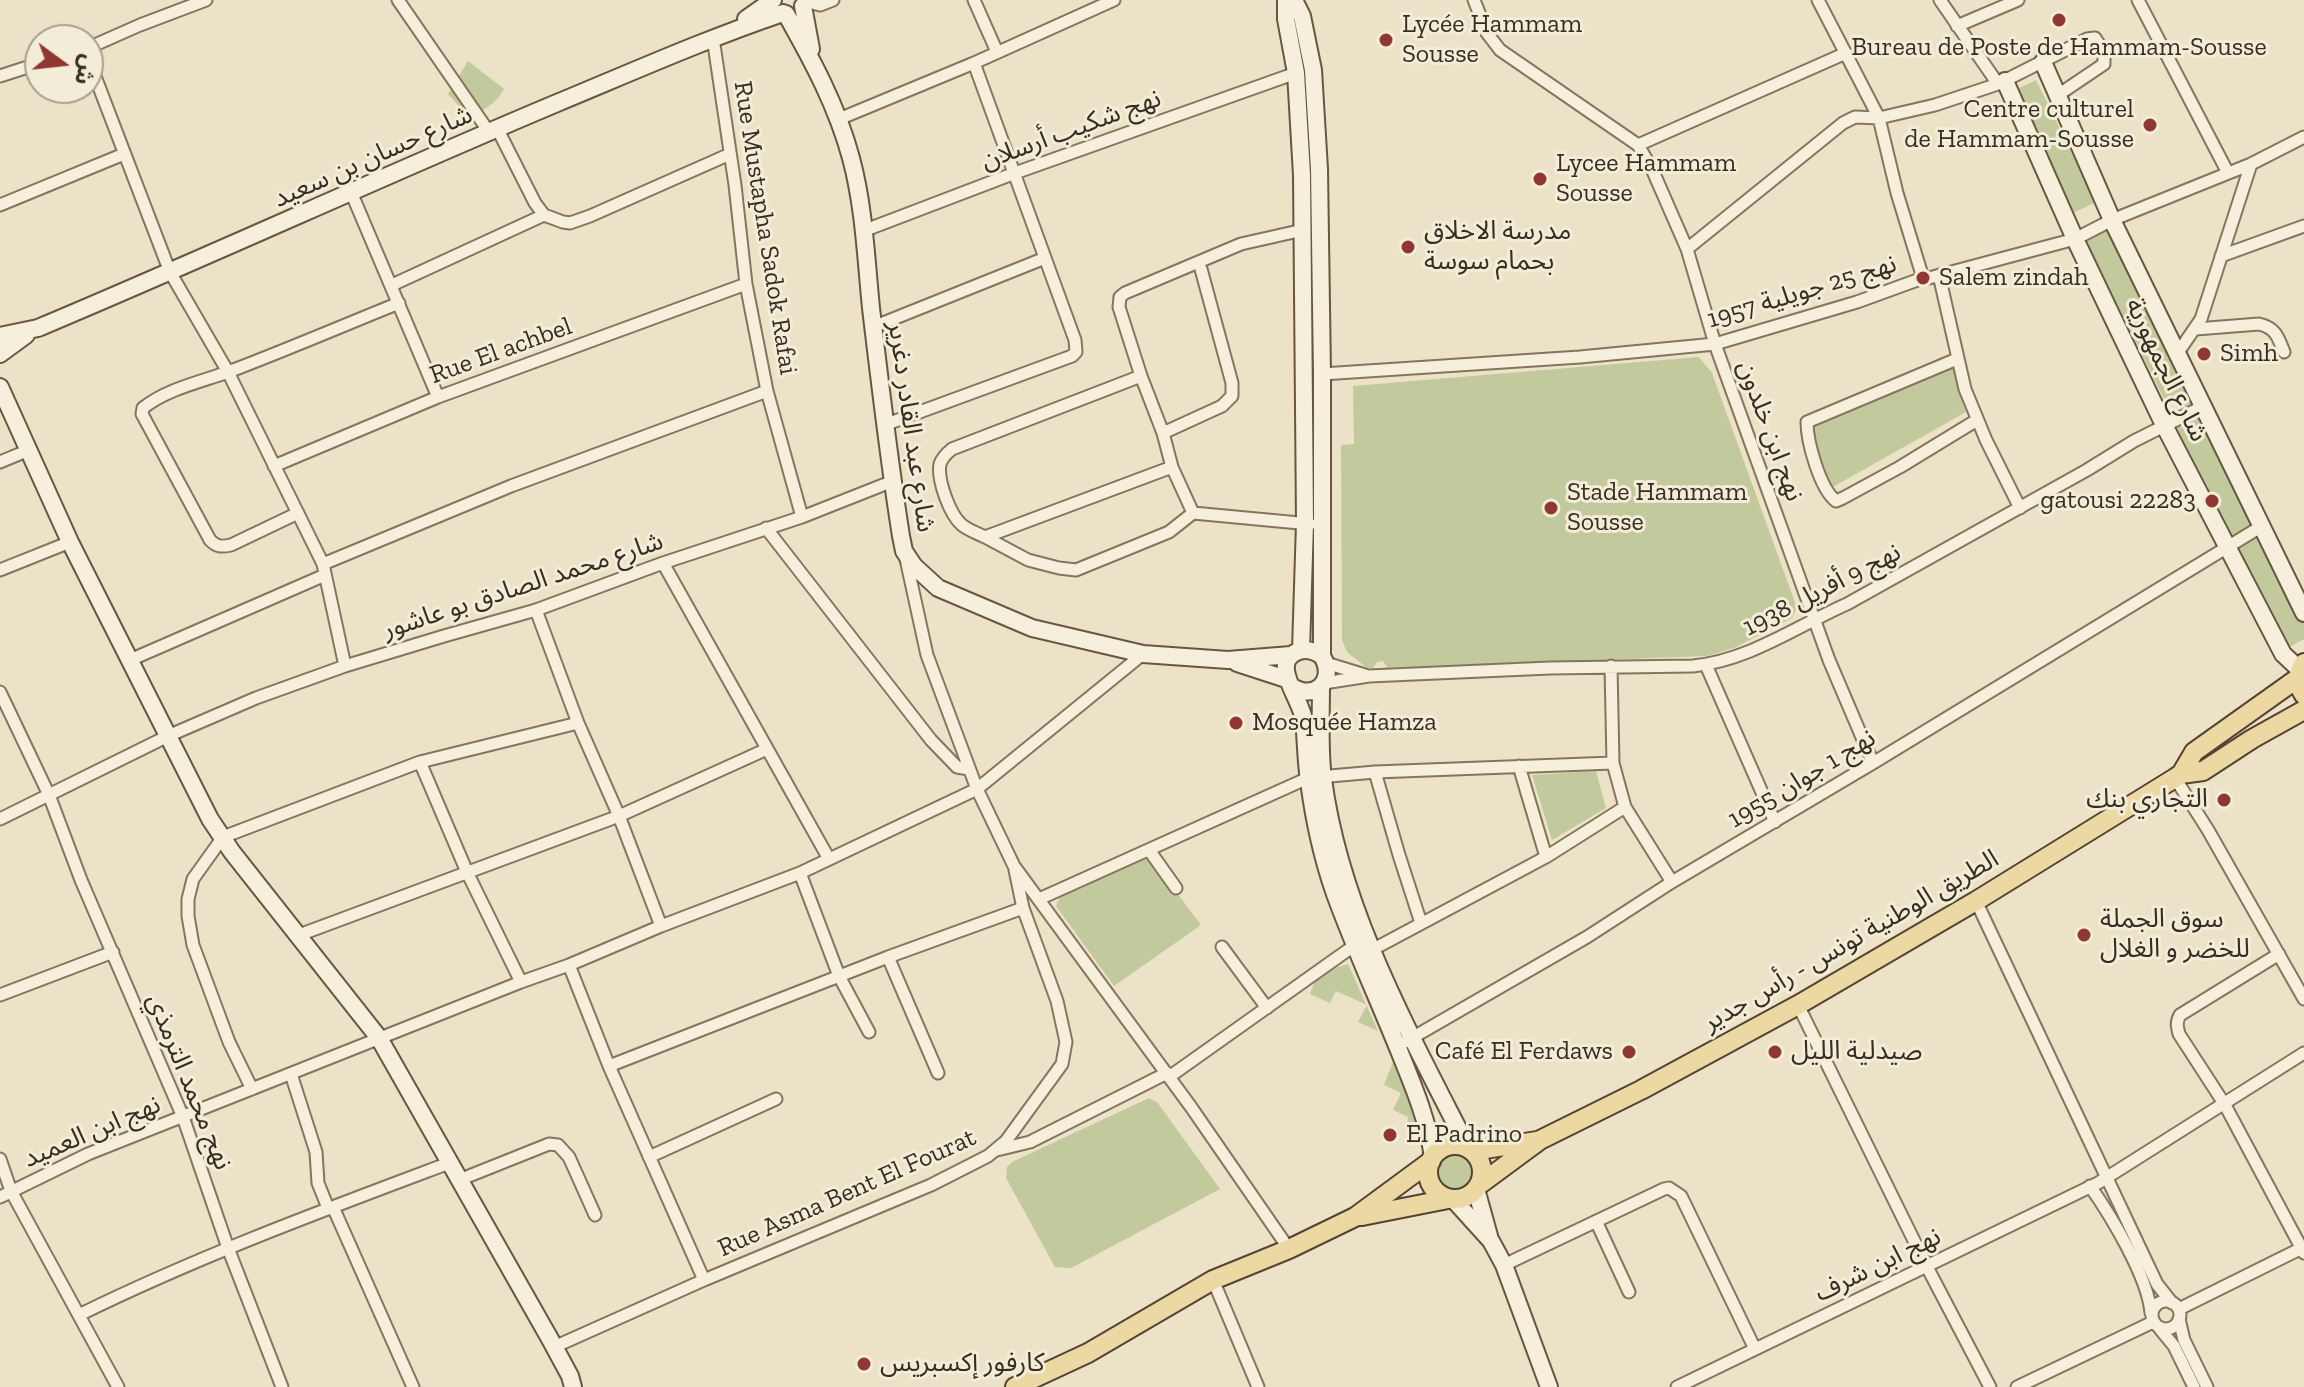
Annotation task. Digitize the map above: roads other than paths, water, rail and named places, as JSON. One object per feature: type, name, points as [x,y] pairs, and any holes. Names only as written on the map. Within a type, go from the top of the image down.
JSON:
[{"type":"main road","name":"الطريق الوطنية تونس - رأس جدير","points":[[2178,776],[2194,752],[2302,677]]},
{"type":"main road","name":"الطريق الوطنية تونس - رأس جدير","points":[[1478,1187],[1540,1140],[1641,1090],[1798,1005],[1976,901],[2178,776],[2203,771],[2304,710]]},
{"type":"main road","name":"الطريق الوطنية تونس - رأس جدير","points":[[1470,1150],[1540,1140]]},
{"type":"main road","points":[[1015,1387],[1088,1353],[1213,1280],[1289,1249],[1355,1217],[1443,1148],[1462,1146],[1470,1150],[1482,1167],[1478,1187],[1466,1197],[1355,1217]]},
{"type":"main road","points":[[1432,1159],[1428,1174],[1432,1187],[1451,1199]]},
{"type":"street","points":[[104,41],[206,0]]},
{"type":"street","points":[[398,0],[493,130],[544,215],[563,222],[577,220],[730,154]]},
{"type":"street","points":[[804,2],[820,5],[833,0]]},
{"type":"street","points":[[974,0],[997,52]]},
{"type":"street","points":[[839,119],[1114,0]]},
{"type":"street","points":[[1286,0],[1286,19],[1296,73],[1303,230],[1305,523],[1296,653]]},
{"type":"street","points":[[1288,682],[1306,692],[1314,691],[1327,677],[1324,660],[1319,169],[1313,70],[1302,16],[1294,0]]},
{"type":"street","name":"نهج ابن خلدون","points":[[1474,0],[1487,33],[1500,50],[1638,145],[1652,169],[1687,249],[1715,344],[1814,619],[1873,763]]},
{"type":"street","points":[[1818,0],[1879,118],[1897,193],[1923,278]]},
{"type":"street","points":[[1940,0],[2002,82]]},
{"type":"street","points":[[1957,26],[2018,0]]},
{"type":"street","points":[[2138,0],[2228,173]]},
{"type":"street","name":"شارع حسان بن سعيد","points":[[0,336],[38,328],[780,7],[796,14],[804,2]]},
{"type":"street","name":"شارع عبد القادر دغرير","points":[[804,2],[814,63]]},
{"type":"street","name":"شارع عبد القادر دغرير","points":[[780,7],[814,63],[839,119],[851,158],[861,201],[893,481],[904,551],[914,566],[938,588],[1032,628],[1143,654],[1228,660],[1296,653]]},
{"type":"street","name":"Rue Mustapha Sadok Rafai","points":[[721,35],[730,154],[746,284],[767,391],[802,517]]},
{"type":"street","points":[[1687,249],[1843,123],[1855,117],[1879,118],[1935,105],[2002,82],[2095,38],[2102,47],[2104,64],[2058,95]]},
{"type":"street","points":[[1638,145],[1846,53]]},
{"type":"street","name":"شارع الجمهورية","points":[[2043,62],[2112,220],[2304,613]]},
{"type":"street","points":[[887,424],[1076,352],[1075,340],[974,63]]},
{"type":"street","points":[[0,76],[24,68]]},
{"type":"street","name":"نهج شكيب أرسلان","points":[[863,231],[1296,73]]},
{"type":"street","name":"شارع الجمهورية","points":[[2002,82],[2164,425],[2283,654],[2302,677]]},
{"type":"street","points":[[104,101],[170,272],[228,372],[324,570],[345,666]]},
{"type":"street","name":"نهج 25 جويلية 1957","points":[[1322,374],[1580,357],[1715,344],[1857,302],[1923,278],[2075,239],[2112,220],[2251,164],[2304,137]]},
{"type":"street","points":[[0,205],[124,154]]},
{"type":"street","points":[[2177,354],[2196,329],[2206,307],[2251,164]]},
{"type":"street","points":[[351,192],[438,397]]},
{"type":"street","points":[[392,285],[544,215]]},
{"type":"street","points":[[2221,256],[2304,226]]},
{"type":"street","points":[[1193,513],[1172,467],[1163,433],[1141,376],[1119,307],[1120,297],[1241,244],[1303,230]]},
{"type":"street","points":[[873,327],[1045,258]]},
{"type":"street","points":[[1163,433],[1222,406],[1232,396],[1232,383],[1201,269]]},
{"type":"street","points":[[1939,275],[1965,389],[2020,508]]},
{"type":"street","name":"Rue El achbel","points":[[274,466],[438,397],[746,284]]},
{"type":"street","points":[[298,513],[231,545],[215,545],[142,414],[144,406],[399,303]]},
{"type":"street","points":[[2196,329],[2259,324],[2269,326],[2276,331],[2284,352]]},
{"type":"street","name":"شارع حسان بن سعيد","points":[[0,354],[38,328]]},
{"type":"street","points":[[1957,359],[1807,422],[1814,457],[1826,490],[1836,501],[1977,420]]},
{"type":"street","points":[[1141,376],[948,451],[940,467],[948,504],[956,518],[961,524],[1028,560],[1076,570],[1169,532],[1193,513],[1322,525]]},
{"type":"street","points":[[1,388],[70,542],[210,819],[379,1038],[554,1347],[573,1387]]},
{"type":"street","points":[[130,660],[511,486],[767,391]]},
{"type":"street","name":"نهج 9 أفريل 1938","points":[[1369,676],[1611,666],[1664,668],[1706,665],[1742,655],[1847,604],[2164,425],[2204,406]]},
{"type":"street","points":[[0,462],[29,450]]},
{"type":"street","points":[[985,537],[1172,467]]},
{"type":"street","name":"شارع محمد الصادق بو عاشور","points":[[49,795],[168,736],[256,698],[345,666],[536,610],[663,563],[802,517],[893,481]]},
{"type":"street","name":"نهج 1 جوان 1955","points":[[1405,1042],[1587,937],[1672,882],[2262,526]]},
{"type":"street","points":[[766,528],[931,740],[957,767],[969,769]]},
{"type":"street","points":[[0,570],[70,542]]},
{"type":"street","points":[[904,551],[927,655],[977,789],[1014,866],[1168,1075],[1289,1249]]},
{"type":"street","points":[[663,563],[829,859]]},
{"type":"street","points":[[536,610],[578,723],[619,816],[661,926]]},
{"type":"street","points":[[1316,778],[1304,719],[1298,699],[1288,682],[1286,662],[1296,653],[1316,651],[1324,660],[1369,676]]},
{"type":"street","name":"نهج ابن العميد","points":[[5,1194],[88,1154],[800,873],[977,789],[1143,654]]},
{"type":"street","name":"شارع عبد القادر دغرير","points":[[1228,660],[1288,682]]},
{"type":"street","points":[[1706,665],[1775,822]]},
{"type":"street","points":[[1611,666],[1613,763],[1625,807],[1672,882]]},
{"type":"street","points":[[1322,685],[1369,676]]},
{"type":"street","points":[[1322,685],[1316,778],[1320,843],[1327,870],[1405,1042],[1470,1150]]},
{"type":"street","name":"نهج محمد الترمذي","points":[[0,692],[49,795],[81,880],[183,1117],[228,1248],[282,1387]]},
{"type":"street","points":[[252,1089],[229,1042],[193,945],[188,916],[193,879],[223,837],[420,762],[578,723]]},
{"type":"street","points":[[299,935],[619,816],[767,749]]},
{"type":"street","points":[[420,762],[467,872],[521,982]]},
{"type":"street","points":[[1039,899],[1316,778],[1375,772],[1613,763]]},
{"type":"street","points":[[1519,766],[1546,857]]},
{"type":"street","points":[[1375,772],[1421,923]]},
{"type":"street","points":[[2178,776],[2304,999]]},
{"type":"street","points":[[0,819],[49,795]]},
{"type":"street","points":[[995,1150],[1030,1142],[1168,1075],[1267,1008],[1363,950],[1546,857],[1625,807]]},
{"type":"street","points":[[1149,850],[1176,888]]},
{"type":"street","name":"Rue Asma Bent El Fourat","points":[[554,1347],[931,1185],[1006,1141],[1062,1064],[1066,1042],[1057,1001],[1023,908],[1014,866]]},
{"type":"street","points":[[800,873],[839,976],[869,1032]]},
{"type":"street","points":[[1976,901],[2098,1182],[2157,1284],[2177,1310],[2184,1340],[2207,1387]]},
{"type":"street","points":[[609,1066],[1023,908]]},
{"type":"street","points":[[1222,947],[1267,1008]]},
{"type":"street","points":[[0,995],[113,952]]},
{"type":"street","points":[[2155,1321],[2170,1329],[2177,1310],[2303,1249],[2225,1105],[2179,1034],[2177,1021],[2180,1015],[2279,954]]},
{"type":"street","points":[[888,957],[938,1073]]},
{"type":"street","points":[[569,965],[609,1066],[704,1280]]},
{"type":"street","points":[[1798,1005],[1990,1387]]},
{"type":"street","points":[[1405,1042],[1423,1109],[1432,1159]]},
{"type":"street","name":"نهج ابن شرف","points":[[1677,1387],[2098,1182],[2304,1053]]},
{"type":"street","points":[[291,1074],[316,1152],[318,1183],[413,1387]]},
{"type":"street","points":[[649,1157],[776,1099]]},
{"type":"street","points":[[459,1180],[549,1144],[558,1145],[569,1157],[595,1215]]},
{"type":"street","points":[[0,1159],[5,1194],[79,1315],[118,1387]]},
{"type":"street","points":[[79,1315],[148,1281],[228,1248],[449,1163]]},
{"type":"street","points":[[2098,1182],[2104,1206],[2147,1288],[2155,1321],[2174,1346],[2194,1387]]},
{"type":"street","points":[[1478,1187],[1491,1241],[1504,1265],[1549,1387]]},
{"type":"street","points":[[1504,1265],[1669,1188],[1681,1196],[1755,1349]]},
{"type":"street","points":[[1451,1199],[1491,1241]]},
{"type":"street","points":[[1596,1221],[1629,1292]]},
{"type":"street","points":[[1213,1280],[1258,1387]]},
{"type":"street","points":[[2155,1321],[2153,1309],[2159,1302],[2177,1310]]},
{"type":"street","points":[[2017,1387],[2045,1381],[2155,1321]]},
{"type":"place","name":"Bureau de Poste de Hammam-Sousse","points":[[2059,20]]},
{"type":"place","name":"Lycée Hammam Sousse","points":[[1386,40]]},
{"type":"place","name":"Centre culturel de Hammam-Sousse","points":[[2150,125]]},
{"type":"place","name":"Lycee Hammam Sousse","points":[[1540,179]]},
{"type":"place","name":"مدرسة الاخلاق بحمام سوسة","points":[[1408,247]]},
{"type":"place","name":"Salem zindah","points":[[1923,278]]},
{"type":"place","name":"Simh","points":[[2204,354]]},
{"type":"place","name":"gatousi 22283","points":[[2212,501]]},
{"type":"place","name":"Stade Hammam Sousse","points":[[1551,508]]},
{"type":"place","name":"Mosquée Hamza","points":[[1236,723]]},
{"type":"place","name":"التجاري بنك","points":[[2224,800]]},
{"type":"place","name":"سوق الجملة للخضر و الغلال","points":[[2084,935]]},
{"type":"place","name":"Café El Ferdaws","points":[[1629,1052]]},
{"type":"place","name":"صيدلية الليل","points":[[1775,1052]]},
{"type":"place","name":"El Padrino","points":[[1390,1135]]},
{"type":"place","name":"كارفور إكسبريس","points":[[864,1364]]}]
